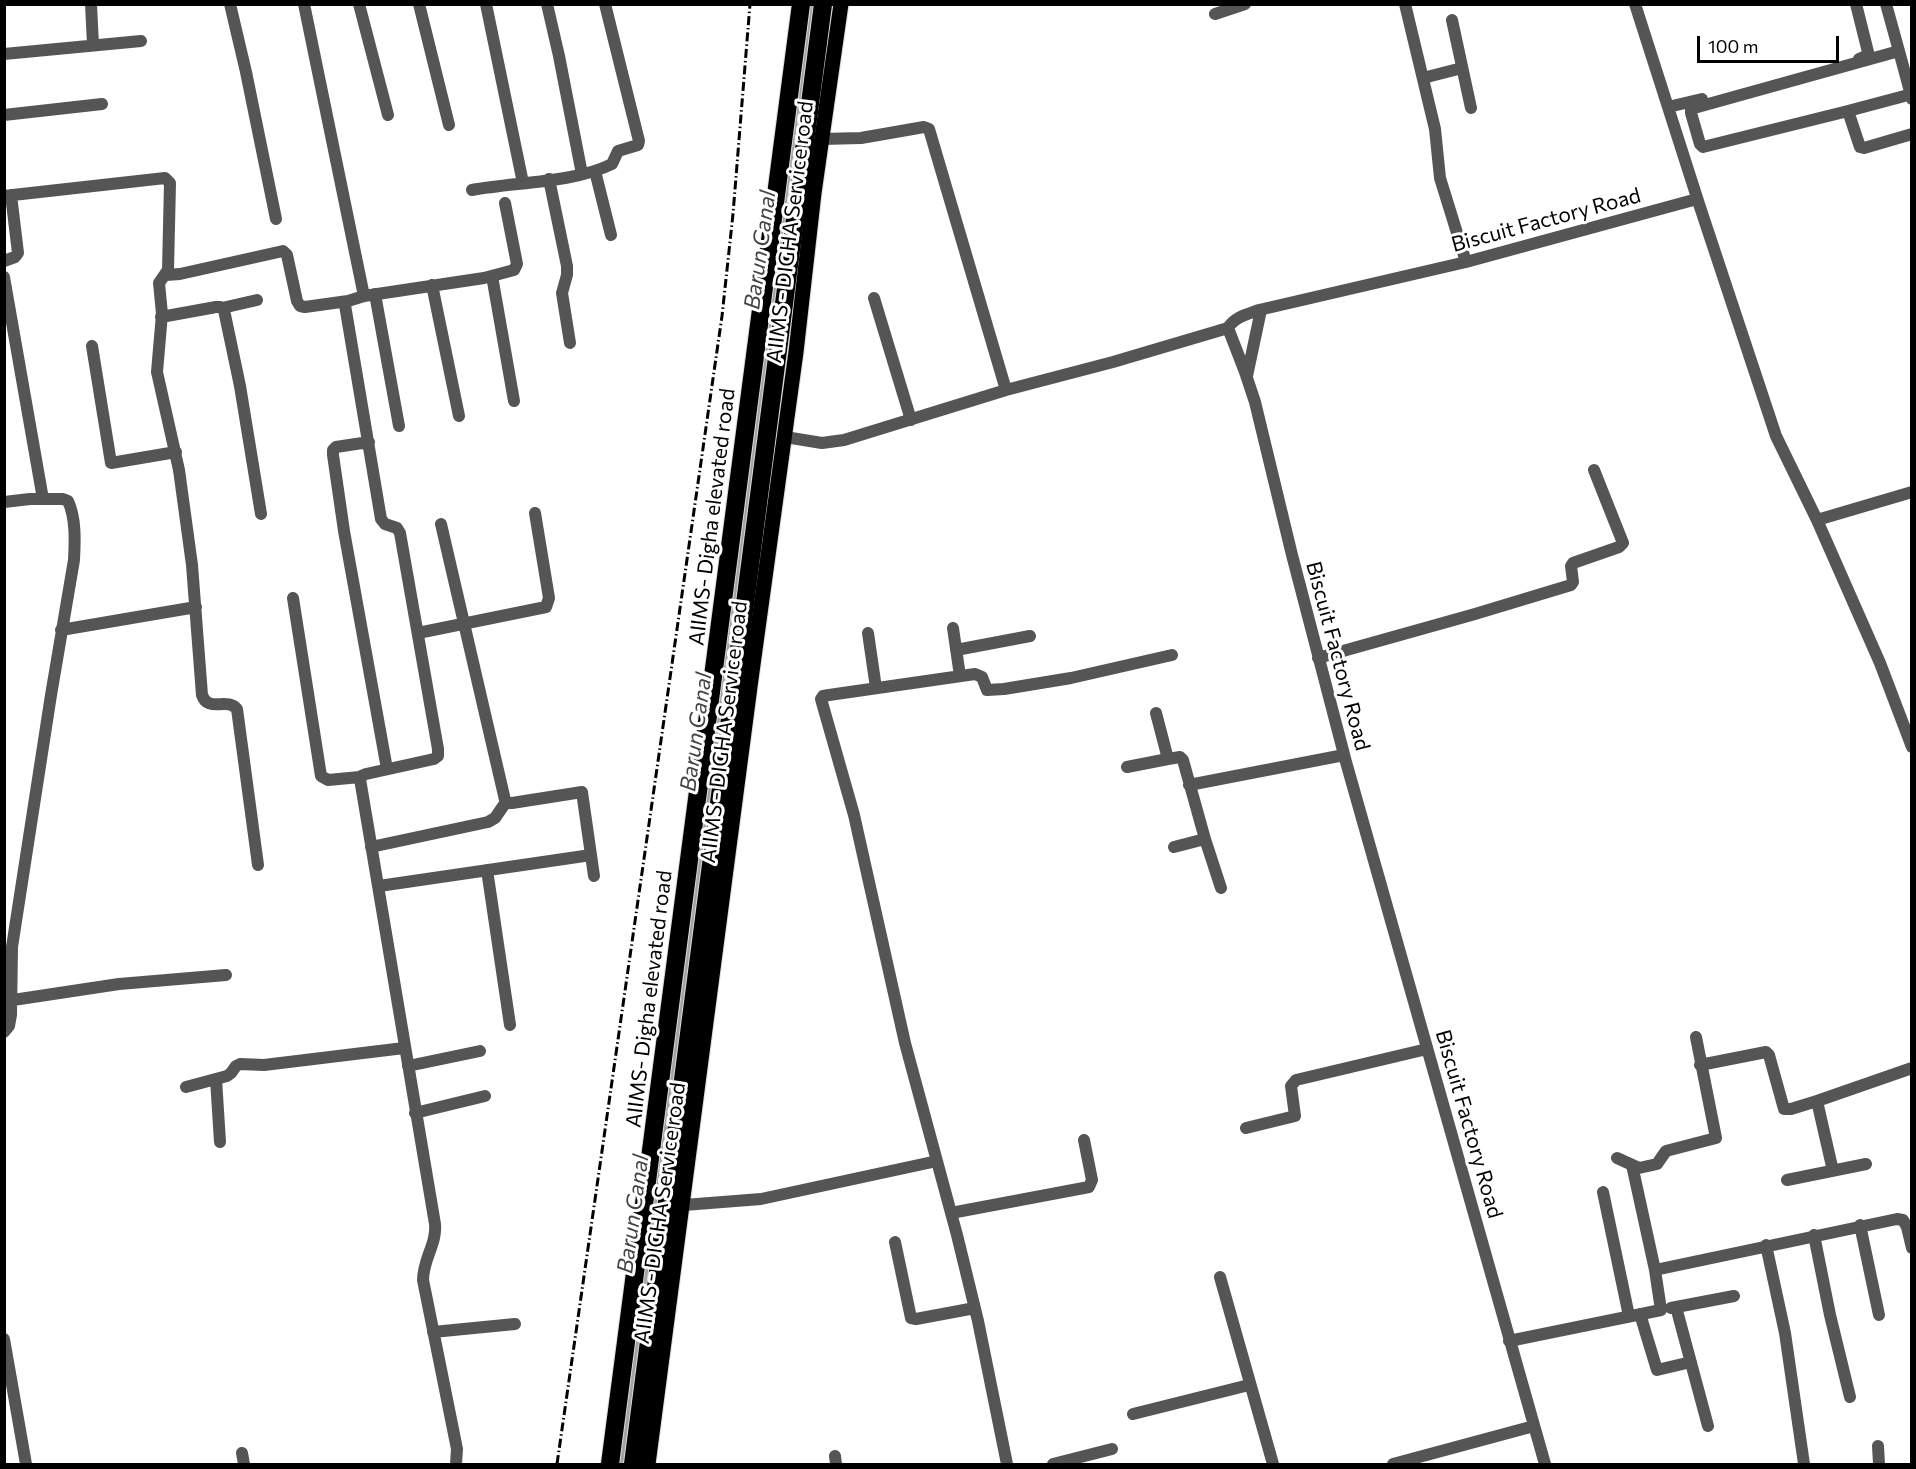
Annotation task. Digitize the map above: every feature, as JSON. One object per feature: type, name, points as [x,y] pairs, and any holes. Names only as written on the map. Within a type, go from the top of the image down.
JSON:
[{"type":"highway","name":"AIIMS- Digha elevated road","points":[[610,1464],[801,4]]},
{"type":"highway","name":"AIIMS- Digha elevated road","points":[[633,1464],[823,4]]},
{"type":"main road","name":"AIIMS - DIGHA Service road","points":[[648,1464],[841,4]]},
{"type":"street","points":[[91,4],[93,45]]},
{"type":"street","points":[[230,4],[276,219]]},
{"type":"street","points":[[304,4],[399,426]]},
{"type":"street","points":[[359,4],[388,115]]},
{"type":"street","points":[[419,4],[449,125]]},
{"type":"street","points":[[486,4],[523,183]]},
{"type":"street","points":[[547,4],[582,174]]},
{"type":"street","points":[[472,190],[595,171],[612,164],[618,151],[636,147],[639,144],[605,4]]},
{"type":"street","points":[[1215,14],[1245,4]]},
{"type":"street","points":[[1406,4],[1435,129],[1440,178],[1466,262]]},
{"type":"street","points":[[1635,4],[1776,436],[1880,663],[1911,747]]},
{"type":"street","points":[[1668,107],[1864,58],[1868,54],[1868,48],[1856,4]]},
{"type":"street","points":[[1886,4],[1899,51],[1911,96],[1706,147],[1700,144],[1691,113],[1694,108],[1899,51]]},
{"type":"street","points":[[1452,20],[1471,108]]},
{"type":"street","points":[[4,54],[141,41]]},
{"type":"street","points":[[1423,78],[1462,68]]},
{"type":"street","points":[[4,115],[102,104]]},
{"type":"street","points":[[1848,111],[1860,147],[1864,148],[1911,134]]},
{"type":"street","points":[[822,139],[861,138],[924,127],[929,129],[1006,390]]},
{"type":"street","points":[[1677,135],[1696,130]]},
{"type":"street","points":[[595,171],[611,235]]},
{"type":"street","points":[[4,261],[15,257],[18,253],[8,196],[168,179],[171,188],[168,270],[159,283],[161,317],[157,360],[158,381],[176,452],[189,539],[203,699],[208,704],[234,705],[238,712],[258,866]]},
{"type":"street","points":[[549,179],[567,266],[562,293],[570,343]]},
{"type":"street","name":"Biscuit Factory Road","points":[[1545,1464],[1344,755],[1255,402],[1228,328],[1229,324],[1242,316],[1262,310],[1466,262],[1697,199]]},
{"type":"street","points":[[166,275],[180,274],[284,251],[287,255],[297,301],[300,306],[305,307],[492,276],[511,271],[517,266],[505,203]]},
{"type":"street","points":[[492,276],[514,401]]},
{"type":"street","points":[[4,277],[42,499]]},
{"type":"street","points":[[432,285],[459,416]]},
{"type":"street","points":[[874,298],[911,420]]},
{"type":"street","points":[[161,317],[257,300]]},
{"type":"street","points":[[293,598],[322,778],[328,780],[360,777],[363,774],[430,760],[438,756],[399,533],[397,528],[385,524],[381,519],[345,307],[348,301]]},
{"type":"street","points":[[222,308],[240,386],[261,514]]},
{"type":"street","points":[[1247,378],[1262,310]]},
{"type":"street","points":[[785,437],[812,442],[831,442],[1228,328]]},
{"type":"street","points":[[92,346],[111,463],[176,452]]},
{"type":"street","points":[[369,442],[336,447],[333,455],[344,531],[387,769]]},
{"type":"street","points":[[1318,658],[1571,585],[1574,582],[1572,565],[1619,547],[1623,543],[1594,470]]},
{"type":"street","points":[[1816,520],[1911,492]]},
{"type":"street","points":[[4,502],[63,499],[68,501],[74,530],[74,560],[11,955],[13,1000],[9,1026],[4,1032]]},
{"type":"street","points":[[418,633],[464,622],[540,610],[548,605],[549,598],[535,513]]},
{"type":"street","points":[[371,847],[488,822],[495,818],[506,802],[441,524]]},
{"type":"street","points":[[62,630],[196,607]]},
{"type":"street","points":[[953,628],[960,676]]},
{"type":"street","points":[[868,633],[876,688]]},
{"type":"street","points":[[956,650],[1030,636]]},
{"type":"street","points":[[1007,1464],[975,1308],[905,1043],[854,814],[821,699],[829,695],[979,675],[987,690],[992,691],[1071,678],[1172,655]]},
{"type":"street","points":[[1156,713],[1168,759]]},
{"type":"street","points":[[1190,785],[1344,755]]},
{"type":"street","points":[[1127,766],[1180,757],[1183,759],[1221,888]]},
{"type":"street","points":[[360,777],[435,1230],[434,1242],[424,1263],[423,1271],[425,1292],[457,1449],[456,1464]]},
{"type":"street","points":[[506,802],[512,804],[582,792],[594,876]]},
{"type":"street","points":[[1174,847],[1205,839]]},
{"type":"street","points":[[379,886],[591,855]]},
{"type":"street","points":[[487,870],[510,1025]]},
{"type":"street","points":[[13,1000],[119,984],[226,975]]},
{"type":"street","points":[[1617,1158],[1641,1168],[1655,1165],[1666,1151],[1716,1138],[1696,1037]]},
{"type":"street","points":[[186,1087],[230,1075],[240,1064],[264,1065],[404,1048]]},
{"type":"street","points":[[1246,1128],[1295,1116],[1291,1086],[1296,1080],[1427,1049]]},
{"type":"street","points":[[408,1066],[480,1051]]},
{"type":"street","points":[[1700,1065],[1767,1052],[1784,1108],[1791,1109],[1911,1068]]},
{"type":"street","points":[[216,1079],[220,1142]]},
{"type":"street","points":[[416,1113],[485,1096]]},
{"type":"street","points":[[1817,1101],[1833,1171]]},
{"type":"street","points":[[951,1213],[1089,1186],[1092,1180],[1084,1140]]},
{"type":"street","points":[[684,1205],[761,1199],[937,1161]]},
{"type":"street","points":[[1787,1180],[1866,1164]]},
{"type":"street","points":[[1632,1165],[1655,1270],[1661,1310]]},
{"type":"street","points":[[1603,1192],[1635,1315],[1657,1370],[1691,1362]]},
{"type":"street","points":[[1655,1270],[1896,1219],[1902,1220],[1907,1227],[1911,1248]]},
{"type":"street","points":[[1860,1225],[1879,1315]]},
{"type":"street","points":[[1814,1235],[1850,1397]]},
{"type":"street","points":[[895,1242],[911,1318],[975,1308]]},
{"type":"street","points":[[1766,1245],[1785,1333],[1804,1464]]},
{"type":"street","points":[[1220,1277],[1272,1464]]},
{"type":"street","points":[[1509,1341],[1734,1296]]},
{"type":"street","points":[[1676,1307],[1708,1426]]},
{"type":"street","points":[[433,1332],[515,1324]]},
{"type":"street","points":[[4,1339],[26,1464]]},
{"type":"street","points":[[1133,1414],[1249,1385]]},
{"type":"street","points":[[1394,1464],[1534,1425]]},
{"type":"street","points":[[1878,1446],[1879,1464]]},
{"type":"street","points":[[1053,1464],[1092,1459],[1112,1449]]},
{"type":"waterway","name":"Barun Canal","points":[[619,1464],[812,4]]},
{"type":"railway","points":[[557,1464],[722,316],[733,214],[750,4]]}]
